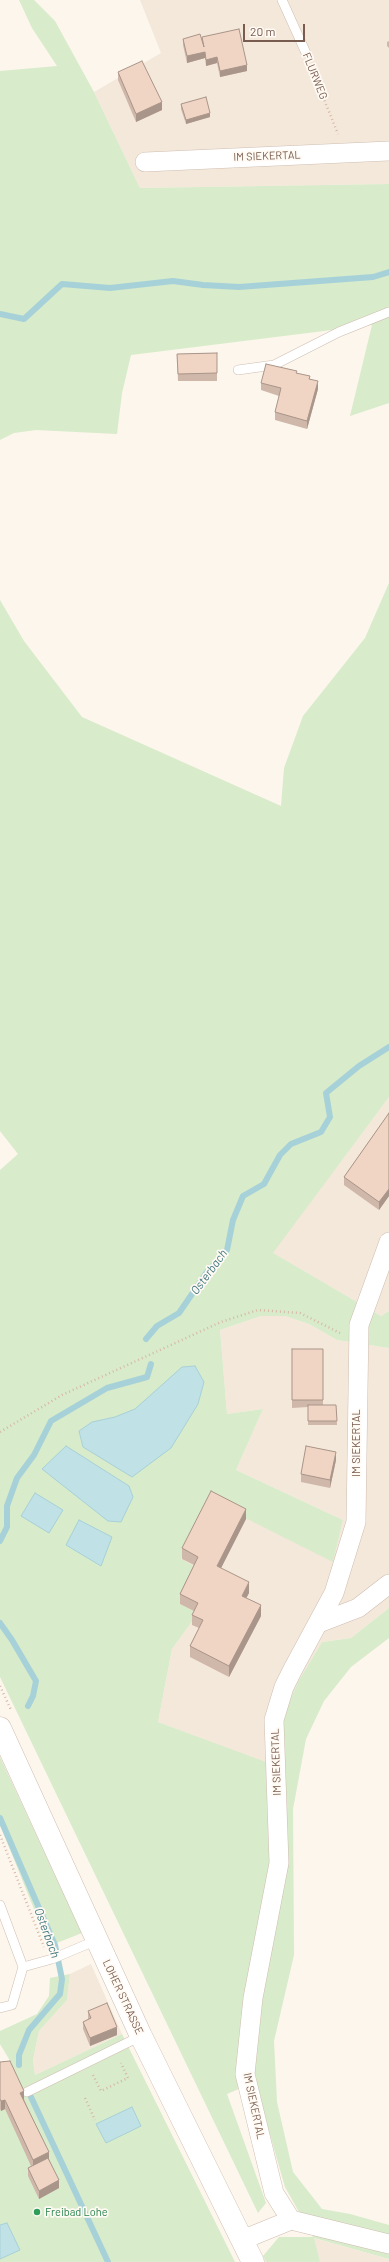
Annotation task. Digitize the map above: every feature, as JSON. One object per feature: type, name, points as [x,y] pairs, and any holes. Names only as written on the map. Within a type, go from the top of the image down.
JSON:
[{"type":"street","name":"IM SIEKERTAL","points":[[145,162],[389,151]]},
{"type":"street","name":"IM SIEKERTAL","points":[[291,2220],[274,2193],[245,2074],[253,1998],[280,1863],[274,1720],[287,1681],[334,1593],[356,1522],[359,1325],[389,1242]]},
{"type":"street","points":[[319,1623],[358,1608],[389,1584]]},
{"type":"street","name":"LOHER STRASSE","points":[[0,1728],[141,2036],[253,2262]]},
{"type":"street","points":[[242,2240],[291,2220],[389,2244]]},
{"type":"lane","name":"FLURWEG","points":[[282,0],[306,53]]},
{"type":"lane","points":[[238,370],[274,364],[339,332],[389,312]]},
{"type":"lane","points":[[0,1905],[23,1967],[12,2005],[0,2008]]},
{"type":"lane","points":[[23,1967],[64,1954],[97,1940]]},
{"type":"lane","points":[[27,2092],[141,2036]]},
{"type":"path","name":"FLURWEG","points":[[306,53],[346,153]]},
{"type":"path","points":[[0,1432],[62,1395],[221,1322],[258,1310],[300,1313],[345,1336],[359,1325]]},
{"type":"path","points":[[0,1835],[50,1959]]},
{"type":"path","points":[[87,2063],[101,2091],[128,2078],[114,2050]]},
{"type":"path","points":[[85,2098],[95,2120]]},
{"type":"shaded area","points":[[140,0],[389,0],[389,184],[140,188],[94,92],[161,53]]},
{"type":"shaded area","points":[[389,1097],[389,1311],[381,1316],[272,1253]]},
{"type":"shaded area","points":[[261,1316],[285,1316],[309,1324],[337,1340],[389,1348],[389,1608],[351,1638],[322,1642],[299,1680],[282,1720],[280,1750],[265,1762],[158,1722],[172,1649],[197,1614],[180,1604],[181,1559],[211,1501],[333,1561],[343,1520],[236,1470],[263,1409],[227,1414],[220,1330]]},
{"type":"shaded area","points":[[91,1964],[122,2034],[35,2075],[33,2060],[39,2031],[67,2000],[70,1974]]},
{"type":"shaded area","points":[[313,2238],[389,2259],[389,2262],[320,2262]]},
{"type":"green space","points":[[19,0],[34,0],[55,21],[94,92],[140,188],[389,184],[389,403],[350,416],[372,325],[131,355],[122,393],[117,434],[36,430],[14,433],[0,440],[0,71],[57,66],[32,28]]},
{"type":"green space","points":[[389,583],[389,1097],[273,1253],[381,1316],[389,1311],[389,1348],[337,1340],[309,1324],[285,1316],[261,1316],[220,1330],[227,1414],[263,1409],[236,1470],[343,1520],[333,1562],[211,1501],[181,1559],[197,1568],[180,1604],[198,1613],[172,1649],[158,1722],[266,1762],[280,1750],[281,1720],[299,1680],[322,1642],[351,1638],[389,1608],[389,1638],[351,1667],[324,1701],[306,1739],[293,1809],[294,1955],[274,2041],[277,2102],[293,2172],[322,2209],[350,2214],[389,2225],[389,2259],[314,2238],[320,2262],[266,2262],[263,2256],[279,2237],[313,2237],[285,2187],[255,2082],[227,2094],[266,2203],[258,2213],[0,1677],[0,1170],[18,1154],[0,1131],[0,600],[24,641],[82,717],[281,806],[284,768],[303,716],[365,638]]},
{"type":"green space","points":[[0,1757],[82,1933],[49,1946],[0,1825]]},
{"type":"green space","points":[[70,1974],[67,2000],[39,2031],[33,2060],[35,2075],[122,2034],[235,2262],[0,2262],[0,2065],[12,2064],[0,2044],[0,2031],[37,2014],[49,1996],[50,1978]]},
{"type":"water","points":[[195,1366],[204,1382],[198,1404],[171,1448],[132,1477],[83,1447],[79,1431],[92,1422],[115,1417],[135,1409],[182,1367]]},
{"type":"water","points":[[66,1446],[129,1486],[133,1497],[121,1522],[108,1521],[42,1469]]},
{"type":"water","points":[[35,1493],[63,1510],[49,1533],[21,1516]]},
{"type":"water","points":[[79,1520],[112,1537],[101,1566],[66,1545]]},
{"type":"water","points":[[132,2107],[141,2126],[106,2143],[96,2124]]},
{"type":"water","points":[[7,2223],[20,2250],[0,2259],[0,2225]]},
{"type":"building","points":[[239,29],[247,65],[220,71],[217,57],[206,60],[205,52],[187,56],[183,39],[200,34],[204,47],[202,37]]},
{"type":"building","points":[[142,61],[162,102],[136,114],[118,72]]},
{"type":"building","points":[[206,97],[210,113],[186,120],[181,104]]},
{"type":"building","points":[[217,353],[217,373],[178,374],[177,354]]},
{"type":"building","points":[[266,364],[297,371],[296,373],[310,376],[309,379],[318,381],[307,421],[275,412],[281,388],[261,383]]},
{"type":"building","points":[[389,1113],[389,1189],[379,1202],[344,1177]]},
{"type":"building","points":[[292,1349],[323,1349],[323,1400],[292,1400]]},
{"type":"building","points":[[308,1405],[336,1405],[337,1421],[308,1421]]},
{"type":"building","points":[[306,1446],[336,1452],[330,1480],[301,1474]]},
{"type":"building","points":[[211,1491],[246,1509],[217,1566],[249,1582],[242,1596],[261,1605],[229,1666],[190,1646],[203,1620],[192,1615],[198,1603],[180,1594],[198,1557],[182,1548]]},
{"type":"building","points":[[107,2003],[117,2027],[90,2038],[83,2022],[91,2018],[88,2011]]},
{"type":"building","points":[[10,2061],[24,2091],[20,2093],[49,2152],[33,2160],[5,2100],[1,2101],[0,2099],[0,2062]]},
{"type":"building","points":[[48,2158],[59,2180],[39,2191],[28,2168]]},
{"type":"waterway","points":[[0,314],[24,319],[62,284],[110,288],[173,281],[203,285],[239,287],[373,277],[389,272]]},
{"type":"waterway","name":"Osterbach","points":[[146,1339],[157,1326],[179,1313],[207,1272],[227,1250],[233,1220],[243,1196],[264,1184],[280,1155],[291,1144],[321,1132],[330,1117],[326,1093],[359,1066],[389,1047]]},
{"type":"waterway","name":"Osterbach","points":[[0,1541],[7,1527],[7,1506],[17,1478],[34,1455],[51,1421],[107,1388],[147,1377],[151,1364]]},
{"type":"waterway","name":"Osterbach","points":[[0,1623],[12,1640],[36,1681],[33,1696],[28,1706]]},
{"type":"waterway","name":"Osterbach","points":[[0,1818],[55,1945],[62,1979],[60,1994],[29,2030],[19,2055],[19,2065]]},
{"type":"waterway","name":"Osterbach","points":[[31,2097],[108,2262]]},
{"type":"place","name":"Freibad Lohe","points":[[37,2212]]}]
